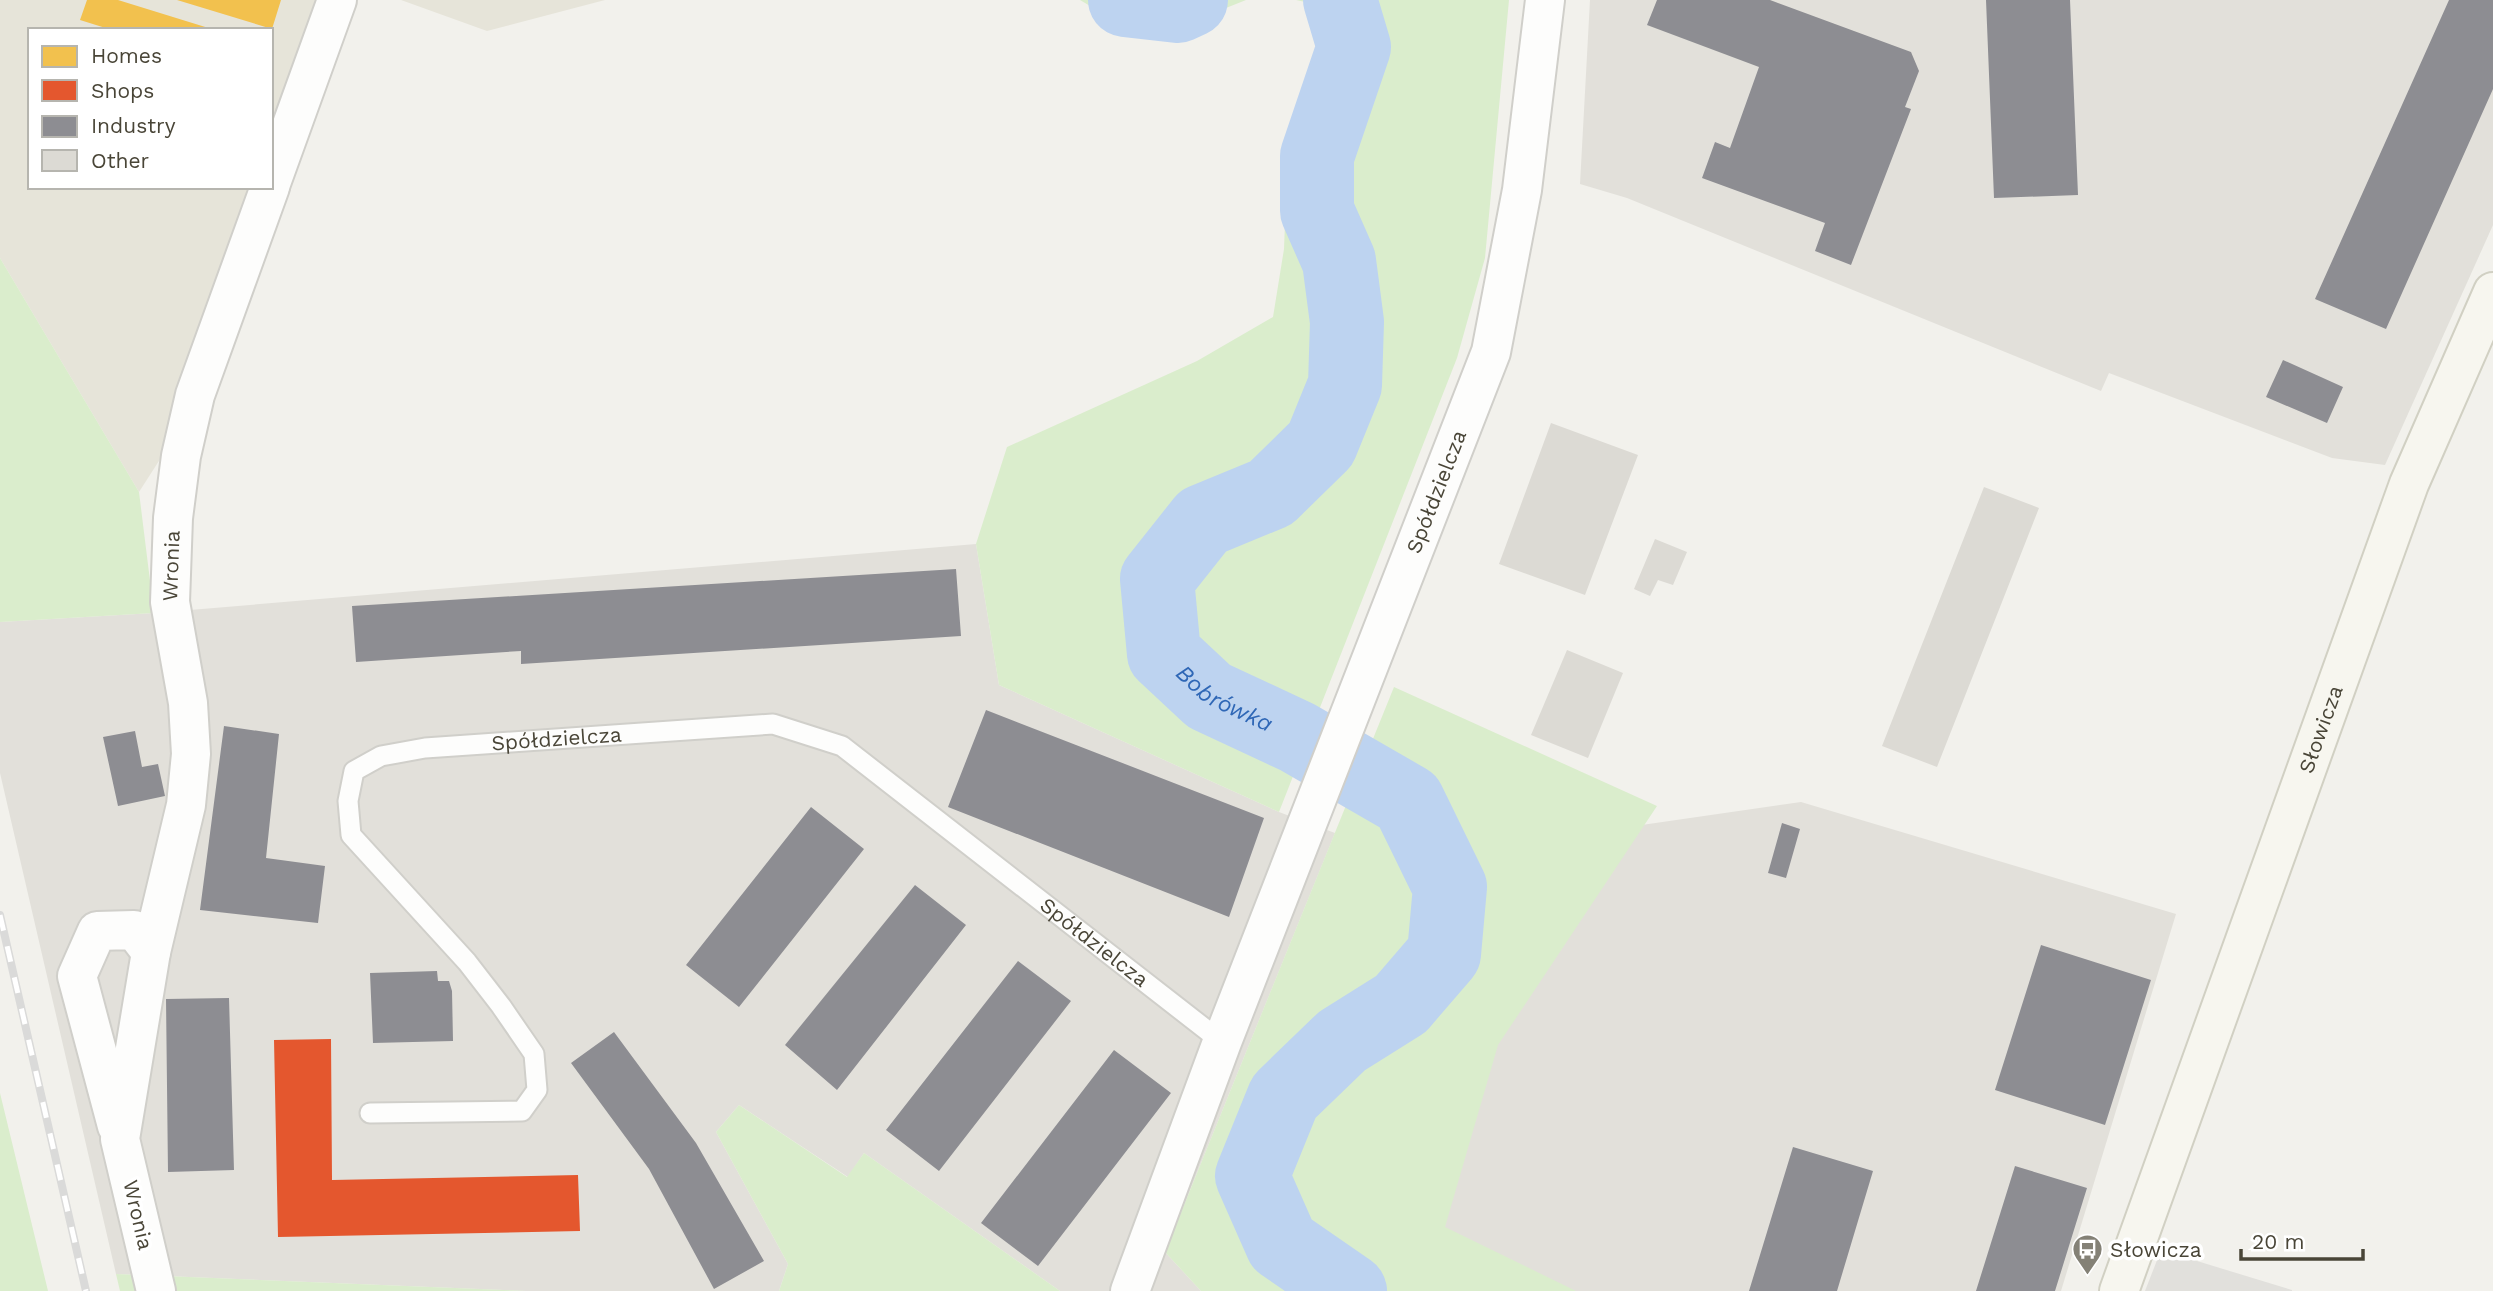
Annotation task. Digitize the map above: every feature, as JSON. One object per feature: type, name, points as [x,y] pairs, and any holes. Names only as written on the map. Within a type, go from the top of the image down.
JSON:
[{"type":"street","name":"Wronia","points":[[273,177],[337,0]]},
{"type":"street","name":"Spółdzielcza","points":[[1130,1291],[1222,1042],[1309,826],[1491,352],[1522,190],[1545,0]]},
{"type":"street","name":"Wronia","points":[[120,1139],[151,952],[186,805],[191,754],[188,703],[170,602],[173,518],[181,456],[195,396],[269,189]]},
{"type":"street","name":"Słowicza","points":[[2119,1291],[2409,484],[2493,292]]},
{"type":"street","name":"Wronia","points":[[151,952],[134,930],[97,931],[77,976],[156,1291]]},
{"type":"lane","name":"Spółdzielcza","points":[[370,1113],[522,1111],[537,1090],[534,1054],[502,1006],[467,962],[351,835],[348,801],[354,771],[381,756],[425,748],[774,724],[842,746],[1222,1042]]},
{"type":"shaded area","points":[[0,0],[349,0],[200,397],[139,492],[0,258]]},
{"type":"shaded area","points":[[401,0],[605,0],[487,31]]},
{"type":"shaded area","points":[[1590,0],[2493,0],[2493,225],[2385,465],[2332,458],[2109,373],[2101,391],[1627,198],[1580,184]]},
{"type":"shaded area","points":[[976,544],[999,685],[1279,812],[1335,833],[1165,1252],[1201,1291],[1060,1291],[864,1153],[848,1177],[739,1105],[716,1132],[788,1264],[779,1291],[526,1291],[116,1274],[0,773],[0,622],[154,613]]},
{"type":"shaded area","points":[[1801,802],[2176,914],[2061,1291],[1451,1291],[1370,1182],[1524,842]]},
{"type":"shaded area","points":[[2161,1250],[2292,1290],[2292,1291],[2145,1291]]},
{"type":"green space","points":[[1080,0],[1246,0],[1211,14],[1112,19]]},
{"type":"green space","points":[[1296,0],[1509,0],[1485,258],[1457,358],[1279,812],[999,685],[976,544],[1007,447],[1197,361],[1273,317],[1284,249],[1288,143],[1323,33],[1310,3]]},
{"type":"green space","points":[[0,258],[139,492],[154,613],[0,622]]},
{"type":"green space","points":[[1394,687],[1657,806],[1498,1045],[1445,1227],[1576,1291],[1201,1291],[1165,1252]]},
{"type":"green space","points":[[0,1093],[48,1291],[0,1291]]},
{"type":"green space","points":[[739,1105],[847,1177],[864,1153],[1060,1291],[779,1291],[788,1264],[716,1132]]},
{"type":"green space","points":[[116,1274],[526,1291],[120,1291]]},
{"type":"building: Homes","points":[[87,0],[118,0],[209,28],[106,28],[80,20]]},
{"type":"building: Homes","points":[[177,0],[281,0],[272,28]]},
{"type":"building: Shops","points":[[331,1039],[332,1180],[578,1175],[580,1231],[278,1237],[274,1040]]},
{"type":"building: Industry","points":[[1657,0],[1770,0],[1911,52],[1919,71],[1905,107],[1911,109],[1851,265],[1815,251],[1825,223],[1702,178],[1715,142],[1730,148],[1759,67],[1647,25]]},
{"type":"building: Industry","points":[[1986,0],[2070,0],[2078,195],[1994,198]]},
{"type":"building: Industry","points":[[2449,0],[2493,0],[2493,89],[2386,329],[2315,299]]},
{"type":"building: Industry","points":[[2283,360],[2343,387],[2327,423],[2266,397]]},
{"type":"building: Industry","points":[[956,569],[961,636],[521,664],[521,651],[356,662],[352,606]]},
{"type":"building: Industry","points":[[986,710],[1264,818],[1229,917],[948,807]]},
{"type":"building: Industry","points":[[224,726],[279,734],[266,858],[325,866],[318,923],[200,910]]},
{"type":"building: Industry","points":[[135,731],[142,767],[158,764],[165,796],[118,806],[103,737]]},
{"type":"building: Industry","points":[[811,807],[864,849],[739,1007],[686,965]]},
{"type":"building: Industry","points":[[1782,823],[1800,829],[1786,878],[1768,873]]},
{"type":"building: Industry","points":[[915,885],[966,925],[837,1090],[785,1045]]},
{"type":"building: Industry","points":[[2041,945],[2151,980],[2105,1125],[1995,1090]]},
{"type":"building: Industry","points":[[1018,961],[1071,1001],[939,1171],[886,1130]]},
{"type":"building: Industry","points":[[437,971],[438,981],[449,981],[452,991],[453,1041],[373,1043],[370,973]]},
{"type":"building: Industry","points":[[229,998],[234,1170],[168,1172],[166,999]]},
{"type":"building: Industry","points":[[614,1032],[696,1143],[764,1261],[714,1289],[649,1169],[571,1063]]},
{"type":"building: Industry","points":[[1114,1050],[1171,1093],[1038,1266],[981,1223]]},
{"type":"building: Industry","points":[[1793,1147],[1873,1171],[1837,1291],[1749,1291]]},
{"type":"building: Industry","points":[[2015,1166],[2087,1188],[2055,1291],[1976,1291]]},
{"type":"building: Other","points":[[1551,423],[1638,455],[1585,595],[1499,564]]},
{"type":"building: Other","points":[[1984,487],[2039,508],[1937,767],[1882,746]]},
{"type":"building: Other","points":[[1655,539],[1687,552],[1673,585],[1658,580],[1650,596],[1634,589]]},
{"type":"building: Other","points":[[1567,650],[1623,673],[1588,758],[1531,735]]},
{"type":"waterway","name":"Bobrówka","points":[[1125,0],[1178,6],[1191,0]]},
{"type":"waterway","name":"Bobrówka","points":[[1340,0],[1354,47],[1317,156],[1317,211],[1339,261],[1347,322],[1345,385],[1321,444],[1271,493],[1203,521],[1157,579],[1164,654],[1209,696],[1297,737],[1408,801],[1450,887],[1444,954],[1401,1004],[1342,1041],[1284,1097],[1252,1176],[1282,1244],[1350,1291]]},
{"type":"railway","points":[[0,915],[86,1291]]},
{"type":"place","name":"Słowicza","points":[[2087,1277]]}]
